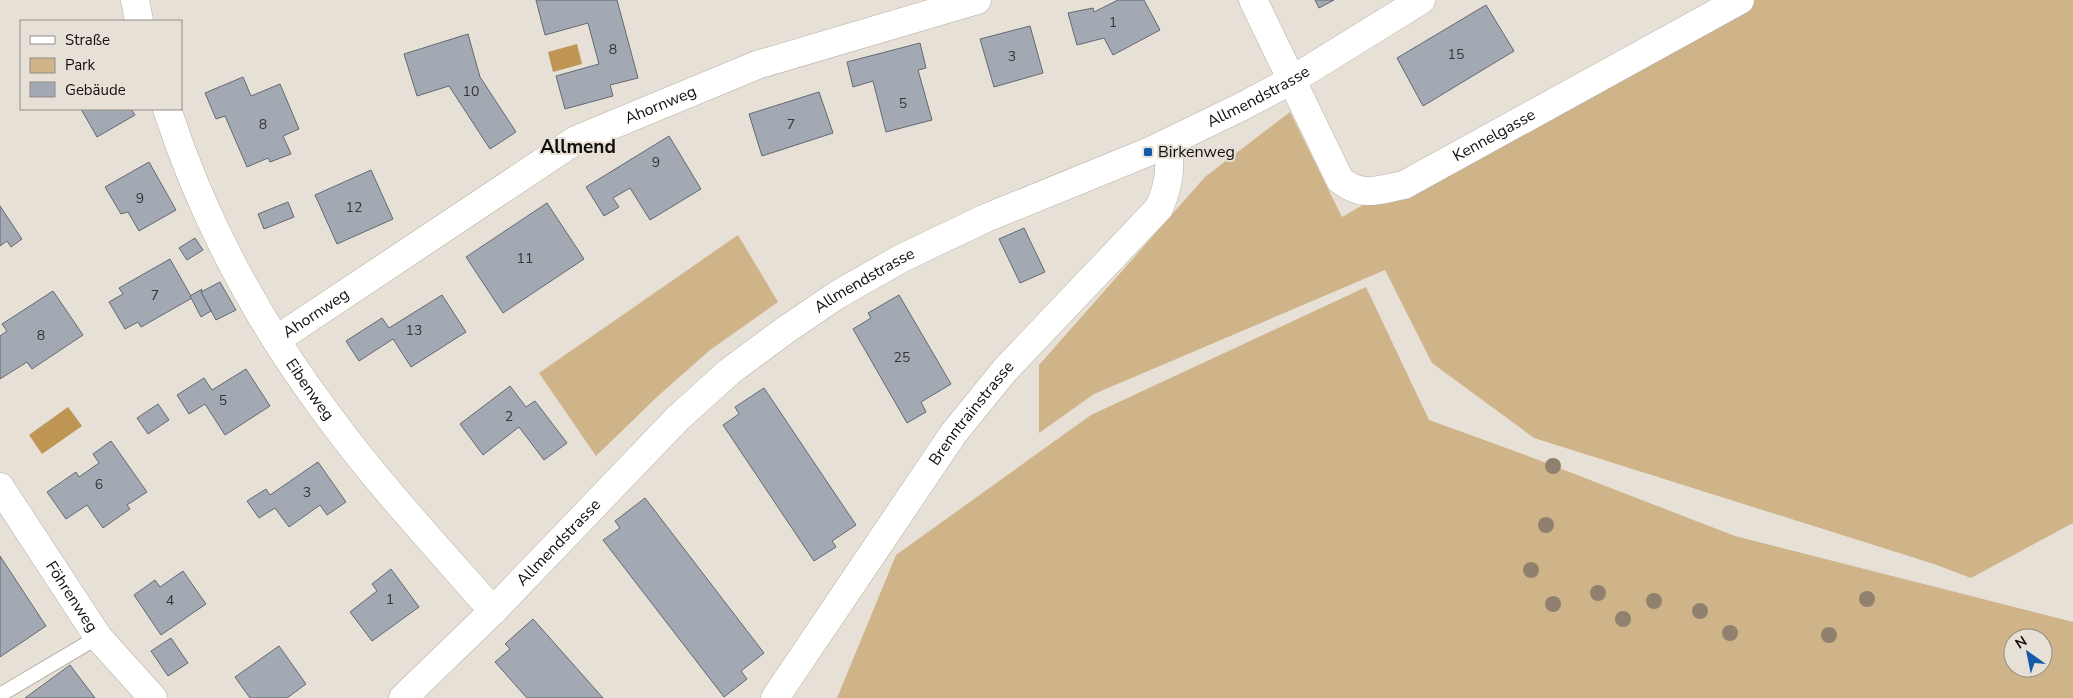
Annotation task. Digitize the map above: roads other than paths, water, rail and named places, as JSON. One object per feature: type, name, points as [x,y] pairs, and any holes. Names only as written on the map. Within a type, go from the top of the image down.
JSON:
[{"type":"street","points":[[135,0],[139,20]]},
{"type":"street","name":"Ahornweg","points":[[276,340],[576,140],[757,65],[976,0]]},
{"type":"street","points":[[1253,0],[1292,80]]},
{"type":"street","name":"Allmendstrasse","points":[[403,698],[493,612],[678,418],[730,371],[836,295],[900,259],[968,226],[1169,143],[1292,80],[1421,0]]},
{"type":"street","name":"Kennelgasse","points":[[1292,80],[1340,180],[1351,188],[1366,193],[1404,185],[1740,0]]},
{"type":"street","name":"Eibenweg","points":[[167,110],[176,138],[216,235],[276,340],[329,417],[367,466],[493,612]]},
{"type":"street","name":"Brenntrainstrasse","points":[[775,698],[953,434],[1004,370],[1159,208],[1167,191],[1170,174],[1169,143]]},
{"type":"street","name":"Föhrenweg","points":[[0,487],[98,637],[153,698]]},
{"type":"lane","points":[[0,695],[98,637]]},
{"type":"place","name":"Birkenweg","points":[[1148,152]]},
{"type":"district","name":"Allmend","points":[[578,147]]}]
